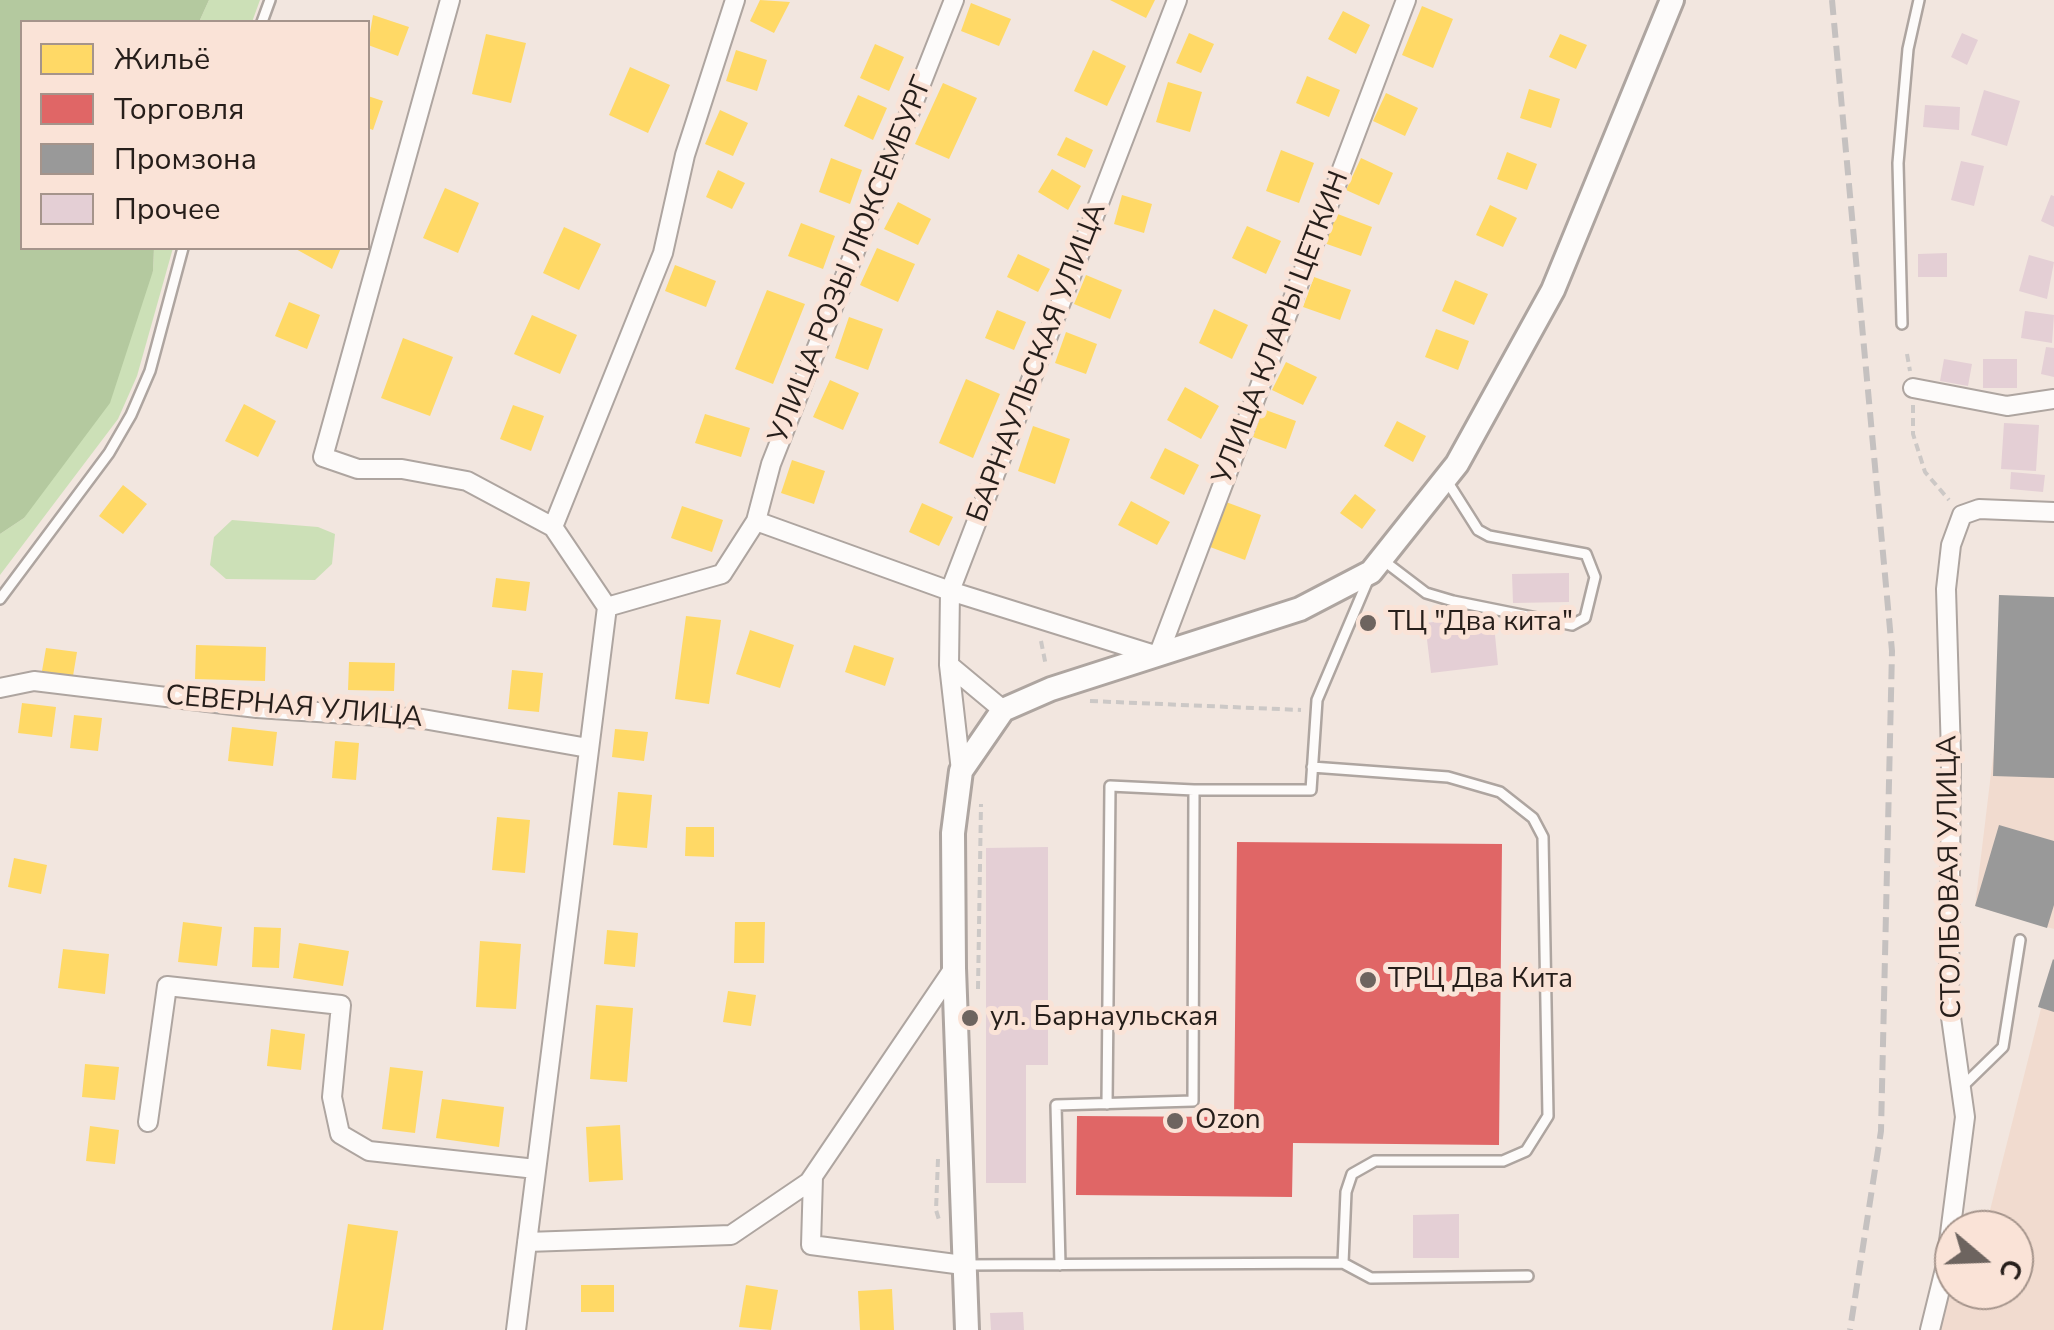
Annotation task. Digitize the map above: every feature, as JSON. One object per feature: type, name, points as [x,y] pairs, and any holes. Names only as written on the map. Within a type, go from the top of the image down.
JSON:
[{"type":"street","points":[[450,0],[323,457],[358,469],[402,469],[467,481],[553,527],[608,606],[516,1330]]},
{"type":"street","points":[[553,527],[663,253],[685,156],[736,0]]},
{"type":"street","name":"УЛИЦА РОЗЫ ЛЮКСЕМБУРГ","points":[[608,606],[722,574],[756,522],[772,464],[954,0]]},
{"type":"street","name":"БАРНАУЛЬСКАЯ УЛИЦА","points":[[960,771],[948,665],[950,591],[1177,0]]},
{"type":"street","name":"УЛИЦА КЛАРЫ ЦЕТКИН","points":[[1158,656],[1406,0]]},
{"type":"street","points":[[967,1330],[954,968],[953,833],[960,771],[1003,710],[1050,689],[1300,610],[1376,565],[1446,479],[1553,290],[1672,0]]},
{"type":"street","points":[[1914,388],[2007,406],[2054,399]]},
{"type":"street","points":[[1962,515],[1980,509],[2054,512]]},
{"type":"street","name":"СТОЛБОВАЯ УЛИЦА","points":[[1930,1330],[1946,1265],[1962,1150],[1964,1086],[1949,1003],[1951,754],[1946,589],[1951,545],[1962,515]]},
{"type":"street","points":[[756,522],[950,591],[1158,656]]},
{"type":"street","points":[[948,665],[1003,710]]},
{"type":"street","name":"СЕВЕРНАЯ УЛИЦА","points":[[0,688],[34,681],[257,708],[423,719],[588,748]]},
{"type":"street","points":[[527,1242],[731,1236],[813,1176],[954,968]]},
{"type":"street","points":[[148,1122],[167,986],[340,1005],[332,1097],[340,1134],[369,1151],[536,1169]]},
{"type":"street","points":[[813,1176],[810,1245],[963,1264]]},
{"type":"lane","points":[[1902,324],[1898,163],[1908,50],[1919,0]]},
{"type":"lane","points":[[0,600],[110,453],[131,415],[150,371],[181,250]]},
{"type":"lane","points":[[1106,1104],[1110,786],[1310,790],[1316,711],[1376,565],[1426,593],[1453,601],[1572,625],[1584,618],[1595,577],[1586,554],[1489,536],[1478,530],[1446,479]]},
{"type":"lane","points":[[1312,767],[1448,777],[1500,792],[1533,818],[1543,837],[1548,1116],[1526,1151],[1503,1161],[1376,1162],[1352,1174],[1346,1192],[1343,1263]]},
{"type":"lane","points":[[1060,1265],[1056,1105],[1193,1101],[1194,790]]},
{"type":"lane","points":[[1964,1086],[2003,1047],[2020,940]]},
{"type":"lane","points":[[963,1264],[1343,1263],[1371,1278],[1528,1276]]},
{"type":"path","points":[[1914,388],[1913,434],[1925,472],[1962,515]]},
{"type":"path","points":[[1036,618],[1056,703],[1316,711]]},
{"type":"path","points":[[977,991],[981,979],[981,794]]},
{"type":"shaded area","points":[[2011,608],[2054,615],[2054,929],[1975,906]]},
{"type":"shaded area","points":[[2054,957],[2054,1330],[1940,1330],[1945,1310],[2034,1310],[2034,1210],[1990,1210]]},
{"type":"green space","points":[[0,0],[209,0],[200,20],[20,20],[20,250],[154,250],[153,271],[110,403],[24,518],[0,534]]},
{"type":"green space","points":[[209,0],[260,0],[253,20],[200,20]]},
{"type":"green space","points":[[154,250],[172,250],[137,376],[118,419],[0,575],[0,534],[24,518],[153,271]]},
{"type":"green space","points":[[232,520],[318,527],[335,534],[332,564],[315,580],[226,579],[210,565],[214,537]]},
{"type":"building: Жильё","points":[[760,0],[790,2],[774,33],[750,21]]},
{"type":"building: Жильё","points":[[1110,0],[1155,0],[1146,18]]},
{"type":"building: Жильё","points":[[971,3],[1011,19],[999,46],[961,31]]},
{"type":"building: Жильё","points":[[1422,6],[1453,19],[1433,68],[1402,55]]},
{"type":"building: Жильё","points":[[1343,11],[1370,25],[1356,54],[1328,39]]},
{"type":"building: Жильё","points":[[373,15],[409,27],[398,56],[370,46]]},
{"type":"building: Жильё","points":[[1189,33],[1214,44],[1201,73],[1176,63]]},
{"type":"building: Жильё","points":[[486,34],[526,43],[511,103],[472,94]]},
{"type":"building: Жильё","points":[[1560,34],[1587,45],[1576,69],[1549,57]]},
{"type":"building: Жильё","points":[[875,44],[904,57],[889,91],[860,78]]},
{"type":"building: Жильё","points":[[736,50],[767,60],[757,91],[726,81]]},
{"type":"building: Жильё","points":[[1093,50],[1126,66],[1107,106],[1074,91]]},
{"type":"building: Жильё","points":[[630,67],[670,85],[648,133],[609,115]]},
{"type":"building: Жильё","points":[[1307,76],[1340,90],[1329,117],[1296,103]]},
{"type":"building: Жильё","points":[[1168,82],[1202,92],[1190,132],[1156,122]]},
{"type":"building: Жильё","points":[[943,83],[977,98],[949,159],[915,144]]},
{"type":"building: Жильё","points":[[1529,89],[1560,99],[1551,128],[1520,118]]},
{"type":"building: Жильё","points":[[1386,93],[1418,108],[1405,136],[1373,121]]},
{"type":"building: Жильё","points":[[858,95],[887,108],[873,140],[844,126]]},
{"type":"building: Жильё","points":[[370,97],[383,101],[373,130],[370,129]]},
{"type":"building: Жильё","points":[[720,110],[748,123],[733,156],[705,144]]},
{"type":"building: Жильё","points":[[1066,137],[1093,150],[1085,168],[1057,155]]},
{"type":"building: Жильё","points":[[1281,150],[1314,163],[1299,203],[1266,191]]},
{"type":"building: Жильё","points":[[1507,152],[1537,164],[1527,190],[1497,179]]},
{"type":"building: Жильё","points":[[831,158],[862,170],[850,204],[819,192]]},
{"type":"building: Жильё","points":[[1361,158],[1393,173],[1379,205],[1346,190]]},
{"type":"building: Жильё","points":[[1052,169],[1081,186],[1068,210],[1038,192]]},
{"type":"building: Жильё","points":[[718,170],[745,183],[732,209],[706,197]]},
{"type":"building: Жильё","points":[[445,188],[479,203],[458,253],[423,238]]},
{"type":"building: Жильё","points":[[1122,195],[1152,204],[1144,233],[1114,224]]},
{"type":"building: Жильё","points":[[898,202],[931,219],[918,245],[884,229]]},
{"type":"building: Жильё","points":[[1490,205],[1517,218],[1503,247],[1476,235]]},
{"type":"building: Жильё","points":[[1335,213],[1372,227],[1361,256],[1324,243]]},
{"type":"building: Жильё","points":[[801,223],[835,236],[823,269],[788,256]]},
{"type":"building: Жильё","points":[[1247,226],[1281,241],[1266,274],[1232,258]]},
{"type":"building: Жильё","points":[[564,227],[601,244],[579,290],[543,273]]},
{"type":"building: Жильё","points":[[877,248],[915,264],[898,302],[860,285]]},
{"type":"building: Жильё","points":[[298,250],[340,250],[332,269]]},
{"type":"building: Жильё","points":[[1018,254],[1050,269],[1038,292],[1007,277]]},
{"type":"building: Жильё","points":[[675,265],[716,281],[706,307],[665,291]]},
{"type":"building: Жильё","points":[[1086,275],[1122,290],[1110,319],[1074,304]]},
{"type":"building: Жильё","points":[[1314,277],[1351,290],[1340,320],[1303,307]]},
{"type":"building: Жильё","points":[[1455,280],[1488,294],[1474,325],[1442,311]]},
{"type":"building: Жильё","points":[[767,290],[805,304],[773,384],[735,369]]},
{"type":"building: Жильё","points":[[289,302],[320,315],[307,349],[275,336]]},
{"type":"building: Жильё","points":[[1214,309],[1248,325],[1232,359],[1199,343]]},
{"type":"building: Жильё","points":[[997,310],[1026,322],[1014,350],[985,338]]},
{"type":"building: Жильё","points":[[532,315],[577,335],[560,374],[514,354]]},
{"type":"building: Жильё","points":[[849,317],[883,329],[868,370],[835,358]]},
{"type":"building: Жильё","points":[[1436,329],[1469,341],[1458,370],[1425,357]]},
{"type":"building: Жильё","points":[[1066,332],[1097,344],[1086,374],[1055,363]]},
{"type":"building: Жильё","points":[[403,338],[453,357],[430,416],[381,398]]},
{"type":"building: Жильё","points":[[1286,362],[1317,377],[1303,405],[1272,390]]},
{"type":"building: Жильё","points":[[966,379],[1000,394],[973,458],[939,443]]},
{"type":"building: Жильё","points":[[830,380],[859,393],[843,430],[813,417]]},
{"type":"building: Жильё","points":[[1185,387],[1219,406],[1201,439],[1167,420]]},
{"type":"building: Жильё","points":[[244,404],[276,421],[258,457],[225,441]]},
{"type":"building: Жильё","points":[[513,405],[544,416],[531,451],[500,439]]},
{"type":"building: Жильё","points":[[1263,409],[1296,421],[1286,449],[1253,437]]},
{"type":"building: Жильё","points":[[705,414],[750,428],[741,457],[695,443]]},
{"type":"building: Жильё","points":[[1397,421],[1426,436],[1413,462],[1384,446]]},
{"type":"building: Жильё","points":[[1033,426],[1070,439],[1055,484],[1018,471]]},
{"type":"building: Жильё","points":[[1165,448],[1199,465],[1184,495],[1150,478]]},
{"type":"building: Жильё","points":[[792,460],[825,471],[814,504],[781,493]]},
{"type":"building: Жильё","points":[[123,485],[147,504],[123,534],[99,516]]},
{"type":"building: Жильё","points":[[1355,494],[1376,510],[1362,529],[1340,513]]},
{"type":"building: Жильё","points":[[1131,501],[1170,522],[1157,545],[1118,525]]},
{"type":"building: Жильё","points":[[1226,502],[1261,515],[1245,560],[1210,547]]},
{"type":"building: Жильё","points":[[922,503],[953,517],[939,546],[909,532]]},
{"type":"building: Жильё","points":[[682,506],[723,520],[712,552],[671,538]]},
{"type":"building: Жильё","points":[[496,578],[530,582],[526,611],[492,607]]},
{"type":"building: Жильё","points":[[686,616],[721,620],[709,704],[675,699]]},
{"type":"building: Жильё","points":[[750,630],[794,645],[780,688],[736,674]]},
{"type":"building: Жильё","points":[[196,645],[266,647],[265,681],[195,679]]},
{"type":"building: Жильё","points":[[854,645],[894,658],[885,686],[845,672]]},
{"type":"building: Жильё","points":[[46,648],[77,652],[73,676],[42,671]]},
{"type":"building: Жильё","points":[[349,662],[395,663],[394,691],[348,690]]},
{"type":"building: Жильё","points":[[512,670],[543,673],[539,712],[508,709]]},
{"type":"building: Жильё","points":[[22,703],[56,707],[52,737],[18,733]]},
{"type":"building: Жильё","points":[[74,715],[102,718],[98,751],[70,748]]},
{"type":"building: Жильё","points":[[232,727],[277,732],[273,766],[228,761]]},
{"type":"building: Жильё","points":[[615,729],[648,732],[644,761],[612,757]]},
{"type":"building: Жильё","points":[[335,741],[359,743],[356,780],[332,778]]},
{"type":"building: Жильё","points":[[618,792],[652,795],[647,848],[613,845]]},
{"type":"building: Жильё","points":[[497,817],[530,820],[525,873],[492,870]]},
{"type":"building: Жильё","points":[[686,827],[714,827],[714,857],[685,856]]},
{"type":"building: Жильё","points":[[14,858],[47,865],[41,894],[8,887]]},
{"type":"building: Жильё","points":[[183,922],[222,927],[217,966],[178,962]]},
{"type":"building: Жильё","points":[[735,922],[765,922],[764,963],[734,963]]},
{"type":"building: Жильё","points":[[254,927],[281,928],[279,968],[252,967]]},
{"type":"building: Жильё","points":[[607,930],[638,933],[635,967],[604,964]]},
{"type":"building: Жильё","points":[[480,941],[521,944],[516,1009],[476,1007]]},
{"type":"building: Жильё","points":[[299,943],[349,951],[343,986],[293,978]]},
{"type":"building: Жильё","points":[[63,949],[109,954],[105,994],[58,988]]},
{"type":"building: Жильё","points":[[728,991],[756,995],[751,1026],[723,1022]]},
{"type":"building: Жильё","points":[[596,1005],[633,1008],[627,1082],[590,1079]]},
{"type":"building: Жильё","points":[[271,1029],[305,1034],[301,1070],[267,1066]]},
{"type":"building: Жильё","points":[[85,1064],[119,1067],[115,1100],[82,1097]]},
{"type":"building: Жильё","points":[[390,1067],[423,1071],[415,1133],[382,1129]]},
{"type":"building: Жильё","points":[[442,1099],[504,1107],[499,1147],[436,1138]]},
{"type":"building: Жильё","points":[[620,1125],[623,1180],[589,1182],[586,1127]]},
{"type":"building: Жильё","points":[[90,1126],[119,1130],[115,1164],[86,1161]]},
{"type":"building: Жильё","points":[[348,1224],[398,1231],[383,1330],[332,1330]]},
{"type":"building: Жильё","points":[[581,1285],[614,1285],[614,1312],[581,1312]]},
{"type":"building: Жильё","points":[[746,1285],[778,1290],[771,1330],[739,1327]]},
{"type":"building: Жильё","points":[[892,1289],[894,1330],[860,1330],[858,1291]]},
{"type":"building: Торговля","name":"ТРЦ Два Кита","points":[[1237,842],[1502,844],[1499,1145],[1293,1143],[1292,1197],[1076,1195],[1077,1116],[1234,1117]]},
{"type":"building: Промзона","points":[[1999,595],[2054,597],[2054,778],[1993,776]]},
{"type":"building: Промзона","points":[[1999,825],[2054,841],[2054,905],[2047,928],[1975,906]]},
{"type":"building: Промзона","points":[[2054,960],[2054,1012],[2038,1007]]},
{"type":"building: Прочее","points":[[1962,33],[1978,40],[1967,65],[1951,57]]},
{"type":"building: Прочее","points":[[1984,90],[2020,101],[2007,146],[1971,135]]},
{"type":"building: Прочее","points":[[1925,105],[1960,107],[1959,130],[1923,127]]},
{"type":"building: Прочее","points":[[1961,161],[1984,166],[1974,206],[1951,200]]},
{"type":"building: Прочее","points":[[2051,195],[2054,196],[2054,227],[2041,221]]},
{"type":"building: Прочее","points":[[1947,253],[1947,277],[1918,277],[1918,254]]},
{"type":"building: Прочее","points":[[2029,255],[2054,262],[2047,299],[2019,291]]},
{"type":"building: Прочее","points":[[2025,311],[2054,315],[2052,343],[2021,338]]},
{"type":"building: Прочее","points":[[2046,347],[2054,348],[2054,377],[2041,374]]},
{"type":"building: Прочее","points":[[1944,359],[1972,364],[1968,386],[1940,381]]},
{"type":"building: Прочее","points":[[1983,359],[2017,359],[2017,388],[1983,388]]},
{"type":"building: Прочее","points":[[2004,423],[2039,425],[2036,471],[2001,469]]},
{"type":"building: Прочее","points":[[2011,472],[2045,475],[2043,492],[2010,489]]},
{"type":"building: Прочее","points":[[1569,573],[1569,602],[1513,603],[1512,574]]},
{"type":"building: Прочее","points":[[1493,615],[1498,665],[1431,673],[1425,623]]},
{"type":"building: Прочее","points":[[1048,847],[1048,1065],[1026,1065],[1026,1183],[986,1183],[986,848]]},
{"type":"building: Прочее","points":[[1459,1214],[1459,1258],[1413,1258],[1413,1215]]},
{"type":"building: Прочее","points":[[1023,1312],[1024,1330],[991,1330],[990,1313]]},
{"type":"railway","points":[[1832,0],[1892,651],[1881,1131],[1850,1330]]},
{"type":"place","name":"ТЦ \"Два кита\"","points":[[1368,623]]},
{"type":"place","name":"ТРЦ Два Кита","points":[[1368,980]]},
{"type":"place","name":"ул. Барнаульская","points":[[970,1018]]},
{"type":"place","name":"Ozon","points":[[1175,1121]]}]
